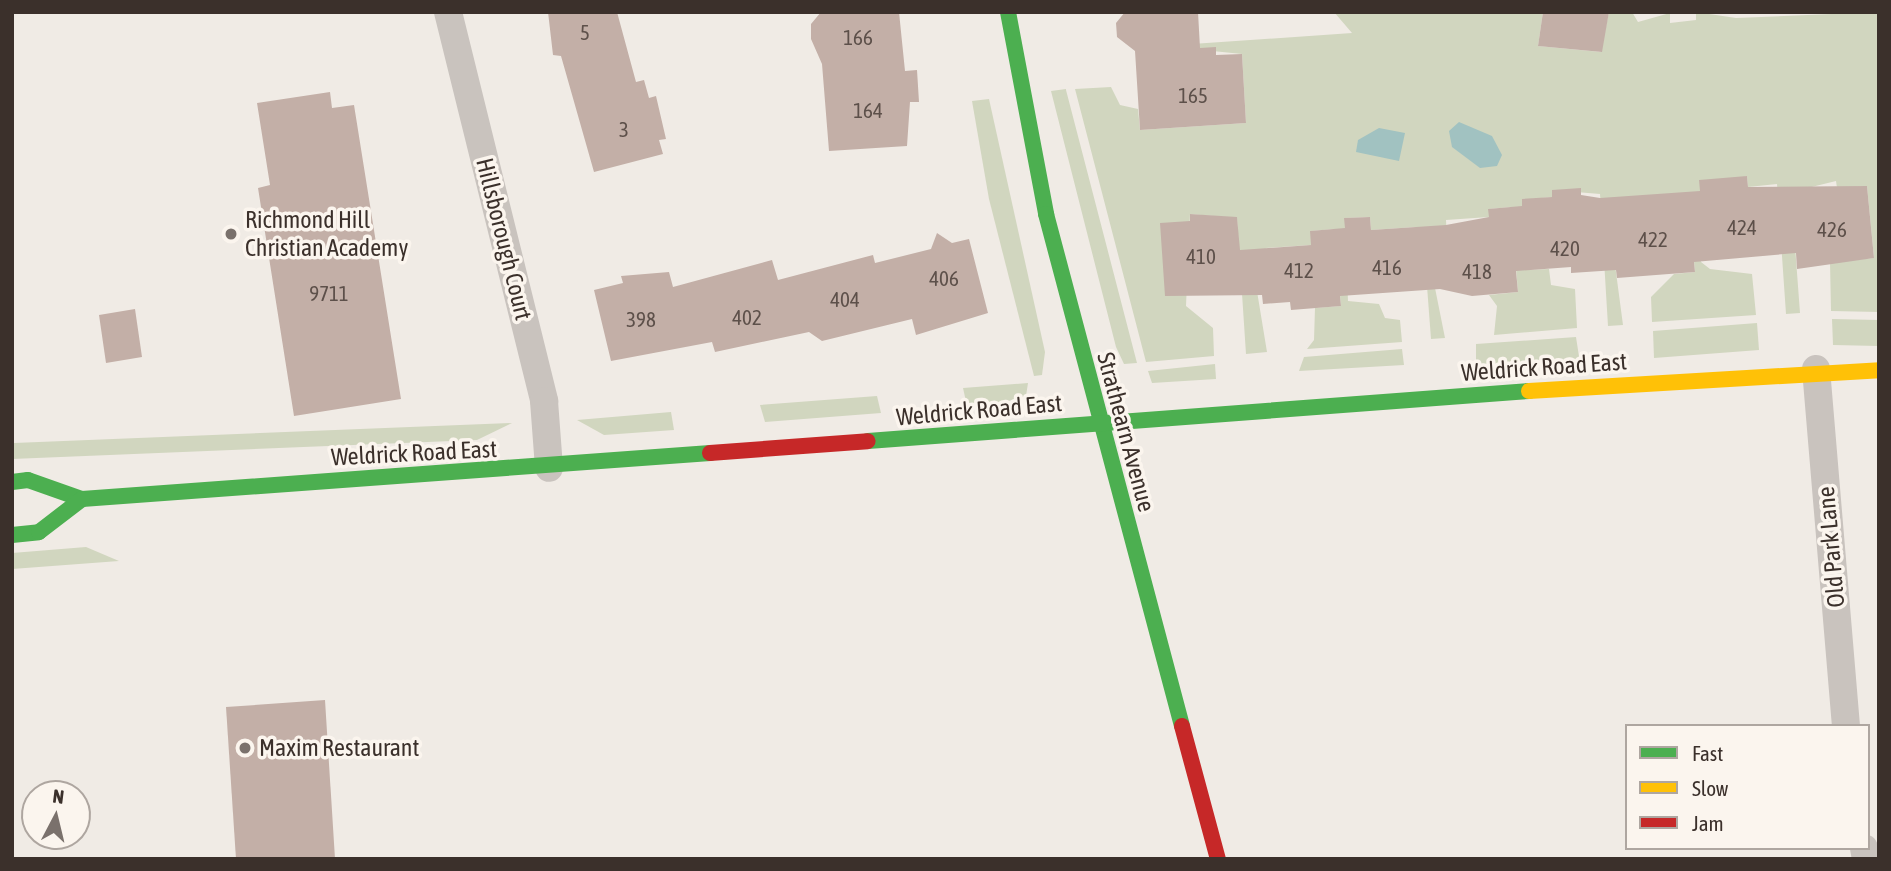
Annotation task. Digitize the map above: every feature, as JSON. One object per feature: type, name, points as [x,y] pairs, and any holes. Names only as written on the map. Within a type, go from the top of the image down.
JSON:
[{"type":"street","name":"Hillsborough Court","points":[[448,12],[544,401],[549,468]]},
{"type":"street","name":"Strathearn Avenue","points":[[1008,12],[1046,214],[1218,859]]},
{"type":"street","name":"Weldrick Road East","points":[[12,482],[28,481],[82,499],[549,468],[1816,369],[1879,370]]},
{"type":"street","name":"Old Park Lane","points":[[1816,369],[1846,724]]},
{"type":"street","points":[[12,535],[39,532],[82,499]]},
{"type":"green space","points":[[1334,12],[1543,12],[1538,46],[1601,52],[1609,12],[1632,12],[1638,22],[1670,13],[1670,23],[1696,20],[1696,12],[1736,18],[1879,12],[1879,312],[1831,311],[1830,262],[1874,258],[1867,186],[1837,188],[1836,181],[1791,192],[1800,313],[1786,314],[1777,184],[1748,187],[1747,176],[1696,194],[1701,262],[1710,269],[1752,274],[1756,315],[1652,322],[1651,297],[1674,274],[1695,272],[1688,194],[1608,212],[1623,325],[1608,326],[1600,194],[1552,190],[1552,197],[1522,200],[1527,270],[1549,269],[1551,285],[1575,289],[1577,328],[1494,335],[1497,306],[1489,295],[1518,292],[1511,207],[1489,209],[1489,217],[1446,220],[1447,239],[1418,246],[1416,227],[1371,230],[1370,217],[1345,218],[1348,301],[1379,304],[1385,318],[1400,320],[1402,342],[1307,349],[1314,340],[1315,308],[1341,306],[1334,229],[1311,231],[1311,245],[1266,248],[1254,273],[1267,352],[1246,354],[1237,218],[1190,214],[1186,306],[1213,328],[1214,356],[1146,362],[1075,89],[1111,87],[1120,105],[1138,109],[1140,130],[1246,123],[1242,54],[1163,46],[1352,33]]},
{"type":"green space","points":[[1066,89],[1137,363],[1124,364],[1116,347],[1051,91]]},
{"type":"green space","points":[[989,99],[1045,352],[1042,375],[1034,376],[989,199],[972,101]]},
{"type":"green space","points":[[1433,278],[1445,338],[1431,339],[1427,286]]},
{"type":"green space","points":[[1832,319],[1879,320],[1879,346],[1833,345]]},
{"type":"green space","points":[[1757,323],[1759,350],[1654,358],[1653,331]]},
{"type":"green space","points":[[1576,337],[1580,363],[1476,364],[1476,344]]},
{"type":"green space","points":[[1402,349],[1404,365],[1299,371],[1304,357]]},
{"type":"green space","points":[[1215,364],[1216,379],[1152,383],[1148,371]]},
{"type":"green space","points":[[1028,383],[1026,396],[998,404],[967,406],[963,388]]},
{"type":"green space","points":[[877,396],[881,413],[765,422],[760,405]]},
{"type":"green space","points":[[671,412],[674,430],[604,435],[577,420]]},
{"type":"green space","points":[[512,423],[477,440],[12,459],[14,443]]},
{"type":"green space","points":[[86,547],[119,561],[12,569],[12,553]]},
{"type":"water","points":[[1459,122],[1492,136],[1502,155],[1497,166],[1480,168],[1452,147],[1449,131]]},
{"type":"water","points":[[1379,128],[1405,133],[1399,161],[1356,152],[1358,140]]},
{"type":"building","points":[[548,12],[617,12],[636,82],[644,80],[649,98],[656,96],[666,139],[659,140],[663,154],[594,172],[561,56],[553,55]]},
{"type":"building","points":[[821,12],[899,12],[905,71],[917,70],[919,102],[910,102],[907,146],[829,151],[822,64],[811,39],[811,24]]},
{"type":"building","points":[[1125,12],[1198,12],[1200,48],[1216,47],[1216,55],[1242,54],[1246,123],[1140,130],[1135,51],[1117,37],[1116,23]]},
{"type":"building","points":[[1543,12],[1609,12],[1602,52],[1538,46]]},
{"type":"building","points":[[330,92],[332,108],[354,105],[401,399],[294,416],[258,188],[270,185],[257,103]]},
{"type":"building","points":[[1747,176],[1748,187],[1867,186],[1874,258],[1797,269],[1796,253],[1694,262],[1695,272],[1617,278],[1616,270],[1571,273],[1571,267],[1516,271],[1518,292],[1472,296],[1440,289],[1340,296],[1341,306],[1291,310],[1290,302],[1263,304],[1262,295],[1165,296],[1160,223],[1190,221],[1190,214],[1237,217],[1240,250],[1311,245],[1310,231],[1345,228],[1344,218],[1370,217],[1371,230],[1446,225],[1489,217],[1488,209],[1522,206],[1522,199],[1552,197],[1552,190],[1581,188],[1581,195],[1600,198],[1700,191],[1699,180]]},
{"type":"building","points":[[937,233],[952,243],[969,239],[988,313],[916,335],[912,319],[822,341],[809,332],[715,352],[712,342],[611,361],[594,290],[623,283],[621,276],[669,272],[673,287],[772,260],[778,280],[873,255],[875,263],[931,249]]},
{"type":"building","points":[[135,309],[142,357],[106,363],[99,315]]},
{"type":"building","points":[[325,700],[335,859],[236,859],[226,707]]},
{"type":"traffic: fast","points":[[1008,12],[1046,214],[1182,726]]},
{"type":"traffic: fast","points":[[868,441],[1529,391]]},
{"type":"traffic: fast","points":[[12,482],[28,480],[82,499],[710,453]]},
{"type":"traffic: fast","points":[[12,535],[39,532],[82,499]]},
{"type":"traffic: slow","points":[[1529,391],[1879,370]]},
{"type":"traffic: jam","points":[[710,453],[868,441]]},
{"type":"traffic: jam","points":[[1182,726],[1218,859]]},
{"type":"place","name":"Richmond Hill Christian Academy","points":[[231,234]]},
{"type":"place","name":"Maxim Restaurant","points":[[245,748]]}]
